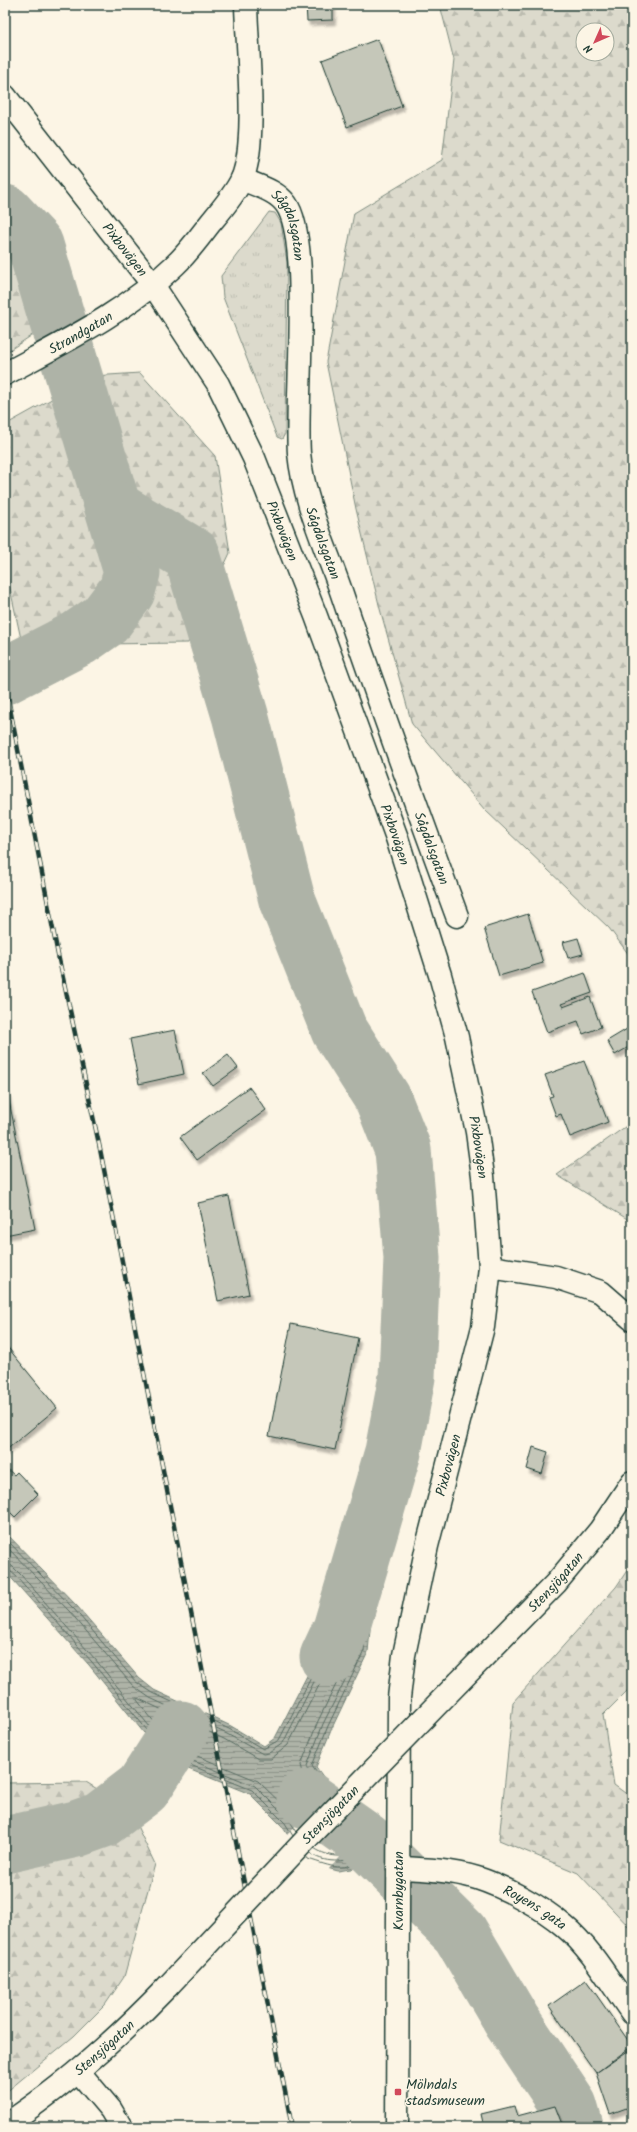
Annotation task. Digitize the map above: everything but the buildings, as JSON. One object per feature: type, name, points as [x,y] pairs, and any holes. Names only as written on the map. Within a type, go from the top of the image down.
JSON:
[{"type":"street","points":[[153,285],[175,265],[195,243],[242,179],[248,151],[250,108],[246,5]]},
{"type":"street","name":"Pixbovägen","points":[[5,96],[153,285],[218,384],[254,458],[316,616],[397,838],[440,975],[457,1038],[477,1132],[483,1176],[490,1267],[483,1327],[427,1546],[404,1655]]},
{"type":"street","name":"Sågdalsgatan","points":[[242,179],[274,193],[286,203],[296,227],[300,278],[298,422],[299,453],[303,478],[311,510],[342,595],[373,688],[457,916]]},
{"type":"street","name":"Strandgatan","points":[[8,373],[101,321],[153,285]]},
{"type":"street","points":[[490,1267],[556,1277],[601,1292],[632,1319]]},
{"type":"street","name":"Stensjögatan","points":[[5,2125],[79,2072],[168,1986],[312,1833],[556,1584],[600,1530],[632,1482]]},
{"type":"street","name":"Kvarnbygatan","points":[[398,2127],[399,1698],[404,1655]]},
{"type":"street","name":"Royens gata","points":[[398,1868],[446,1872],[476,1878],[515,1895],[565,1926],[592,1956],[632,2012]]},
{"type":"street","points":[[79,2072],[111,2110],[121,2127]]},
{"type":"green space","points":[[440,5],[632,5],[632,959],[609,928],[485,810],[412,724],[380,609],[356,509],[326,362],[354,213],[442,160],[454,60]]},
{"type":"green space","points":[[269,212],[275,213],[281,223],[287,262],[285,434],[282,439],[277,437],[223,297],[221,276]]},
{"type":"green space","points":[[5,245],[12,253],[43,328],[5,353]]},
{"type":"green space","points":[[140,373],[215,456],[230,553],[188,643],[100,644],[29,676],[5,565],[5,425],[93,376]]},
{"type":"green space","points":[[632,1122],[632,1222],[557,1175]]},
{"type":"green space","points":[[632,1563],[632,1686],[603,1715],[614,1785],[632,1798],[632,1930],[578,1873],[499,1840],[513,1702],[616,1587]]},
{"type":"green space","points":[[86,1782],[129,1809],[155,1864],[124,1977],[105,2005],[74,2036],[5,2093],[5,1783]]},
{"type":"water","points":[[5,1532],[77,1606],[139,1678],[154,1690],[231,1726],[264,1746],[275,1738],[312,1666],[334,1590],[375,1576],[368,1652],[332,1728],[316,1767],[369,1839],[369,1858],[357,1868],[338,1871],[305,1862],[282,1826],[250,1794],[176,1764],[144,1733],[89,1665],[5,1571]]},
{"type":"pier","points":[[333,1787],[365,1831],[327,1871],[304,1864],[286,1836]]},
{"type":"waterway","points":[[5,213],[35,245],[132,572],[127,591],[105,620],[79,638],[5,676]]},
{"type":"waterway","points":[[114,509],[192,555],[240,715],[287,900],[339,1030],[383,1099],[403,1150],[412,1258],[407,1377],[393,1452],[341,1629],[328,1657]]},
{"type":"waterway","points":[[5,1845],[76,1829],[101,1820],[143,1788],[181,1729]]},
{"type":"waterway","points":[[305,1798],[366,1841],[460,1933],[512,2021],[569,2106],[575,2127]]},
{"type":"railway","points":[[5,683],[58,955],[99,1144],[292,2127]]},
{"type":"place","name":"Mölndals stadsmuseum","points":[[398,2092]]}]
